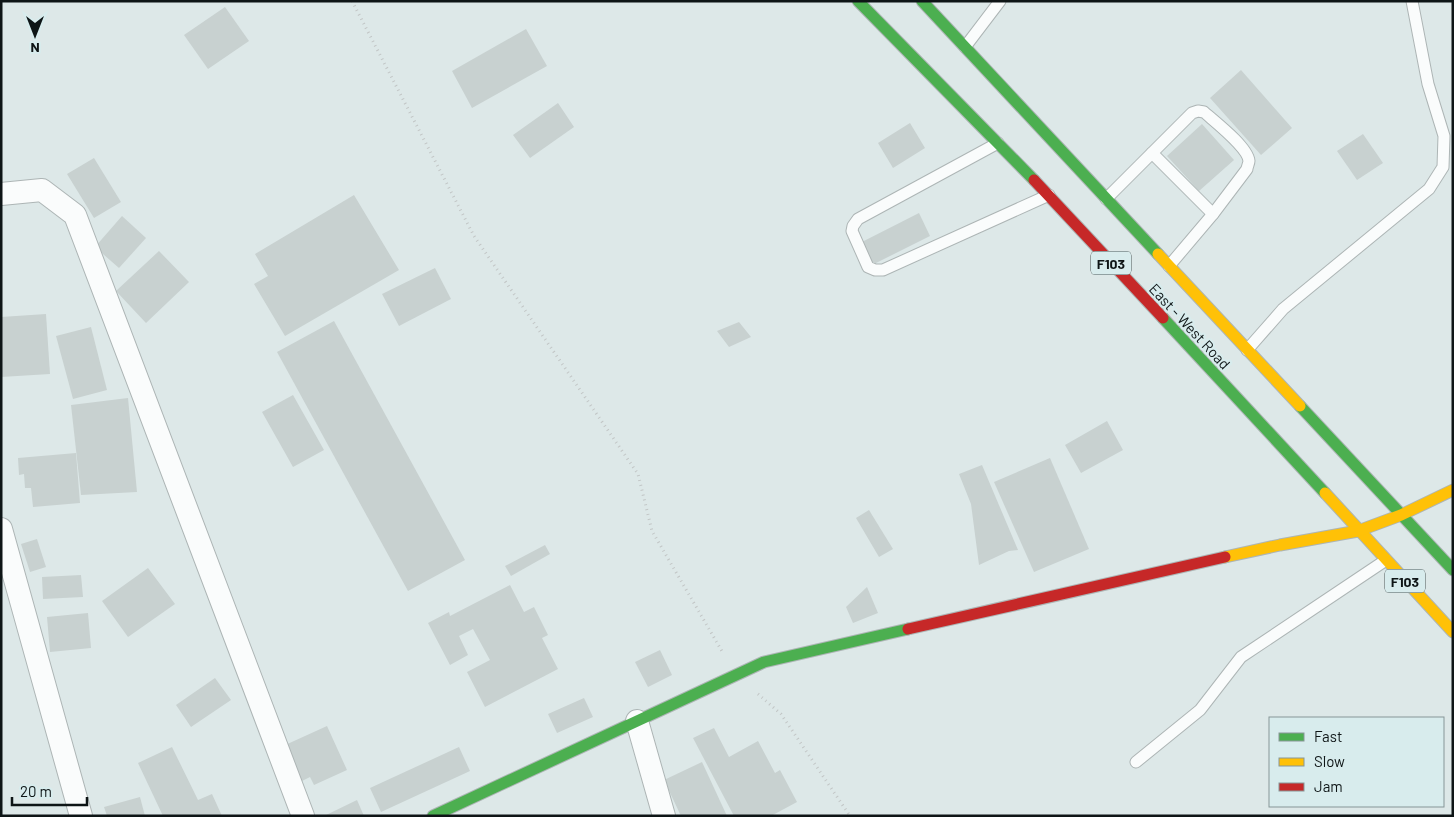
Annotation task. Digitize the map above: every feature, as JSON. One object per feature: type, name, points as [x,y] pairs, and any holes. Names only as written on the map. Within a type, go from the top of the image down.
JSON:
[{"type":"main road","name":"East - West Road","points":[[858,1],[1049,195],[1453,632]]},
{"type":"main road","name":"East - West Road","points":[[922,1],[1453,570]]},
{"type":"main road","points":[[433,816],[764,662],[1270,547],[1358,530],[1401,515],[1453,490]]},
{"type":"street","points":[[1,194],[42,190],[75,215],[303,816]]},
{"type":"street","points":[[1,529],[81,816]]},
{"type":"street","points":[[637,721],[664,816]]},
{"type":"lane","points":[[964,47],[1000,1]]},
{"type":"lane","points":[[1247,350],[1283,309],[1429,189],[1443,167],[1444,136],[1428,84],[1412,1]]},
{"type":"lane","points":[[1106,199],[1192,113],[1204,112],[1238,144],[1247,156],[1249,162],[1247,169],[1213,214],[1169,266]]},
{"type":"lane","points":[[998,144],[858,219],[852,231],[868,267],[875,270],[883,270],[1049,195]]},
{"type":"lane","points":[[1152,153],[1213,214]]},
{"type":"lane","points":[[1136,762],[1200,710],[1241,657],[1386,560]]},
{"type":"path","points":[[352,1],[474,236],[638,474],[652,531],[736,675],[781,714],[850,816]]},
{"type":"building","points":[[225,7],[249,41],[208,69],[184,35]]},
{"type":"building","points":[[526,29],[547,66],[472,108],[452,71]]},
{"type":"building","points":[[1241,70],[1292,128],[1261,155],[1210,98]]},
{"type":"building","points":[[558,103],[574,127],[530,158],[513,135]]},
{"type":"building","points":[[910,123],[925,148],[893,168],[878,143]]},
{"type":"building","points":[[1202,124],[1234,160],[1199,191],[1167,156]]},
{"type":"building","points":[[1363,134],[1383,163],[1357,180],[1337,151]]},
{"type":"building","points":[[94,158],[121,202],[94,218],[67,174]]},
{"type":"building","points":[[354,195],[399,270],[285,336],[254,284],[268,276],[255,254]]},
{"type":"building","points":[[919,213],[930,236],[868,267],[856,245]]},
{"type":"building","points":[[122,216],[146,238],[119,268],[95,247]]},
{"type":"building","points":[[159,251],[189,282],[146,323],[116,291]]},
{"type":"building","points":[[435,268],[451,299],[399,326],[382,294]]},
{"type":"building","points":[[46,314],[50,374],[1,377],[1,317]]},
{"type":"building","points":[[334,321],[465,560],[408,591],[277,352]]},
{"type":"building","points":[[739,322],[751,337],[729,347],[717,331]]},
{"type":"building","points":[[91,327],[107,390],[73,399],[56,336]]},
{"type":"building","points":[[293,395],[324,450],[293,467],[262,412]]},
{"type":"building","points":[[128,398],[137,492],[81,495],[71,405]]},
{"type":"building","points":[[1107,421],[1123,450],[1081,473],[1065,445]]},
{"type":"building","points":[[76,453],[80,503],[33,507],[31,488],[25,488],[24,474],[19,475],[18,458]]},
{"type":"building","points":[[1050,458],[1089,549],[1034,572],[994,482]]},
{"type":"building","points":[[982,465],[1018,550],[1009,551],[979,565],[971,504],[959,474]]},
{"type":"building","points":[[869,510],[893,549],[879,557],[856,518]]},
{"type":"building","points":[[37,539],[46,567],[30,572],[21,544]]},
{"type":"building","points":[[545,545],[550,554],[511,576],[505,566]]},
{"type":"building","points":[[148,568],[175,604],[128,637],[102,601]]},
{"type":"building","points":[[81,575],[83,597],[43,599],[42,577]]},
{"type":"building","points":[[510,585],[524,612],[534,607],[548,635],[542,638],[558,669],[485,707],[467,672],[490,660],[473,629],[459,636],[468,655],[450,665],[428,623],[449,612],[450,616]]},
{"type":"building","points":[[867,587],[878,613],[853,623],[846,607]]},
{"type":"building","points":[[88,613],[91,648],[50,652],[47,617]]},
{"type":"building","points":[[660,650],[672,675],[648,687],[635,662]]},
{"type":"building","points":[[215,678],[231,700],[191,727],[176,705]]},
{"type":"building","points":[[584,698],[593,717],[557,733],[548,714]]},
{"type":"building","points":[[327,726],[347,770],[314,785],[310,777],[300,782],[283,746]]},
{"type":"building","points":[[714,728],[729,757],[758,741],[775,773],[780,770],[797,802],[771,816],[734,816],[693,738]]},
{"type":"building","points":[[172,747],[198,800],[212,794],[222,816],[163,816],[138,763]]},
{"type":"building","points":[[459,747],[470,771],[381,812],[370,788]]},
{"type":"building","points":[[702,762],[727,816],[681,816],[664,780]]},
{"type":"building","points":[[140,797],[145,816],[107,816],[104,807]]},
{"type":"building","points":[[357,800],[364,816],[324,816]]},
{"type":"traffic: fast","points":[[858,1],[1034,180]]},
{"type":"traffic: fast","points":[[922,1],[1158,254]]},
{"type":"traffic: fast","points":[[1163,318],[1325,493]]},
{"type":"traffic: fast","points":[[1300,406],[1453,570]]},
{"type":"traffic: fast","points":[[433,816],[764,662],[908,629]]},
{"type":"traffic: slow","points":[[1158,254],[1300,406]]},
{"type":"traffic: slow","points":[[1225,557],[1358,531],[1401,515],[1453,490]]},
{"type":"traffic: slow","points":[[1325,493],[1453,632]]},
{"type":"traffic: jam","points":[[1034,180],[1163,318]]},
{"type":"traffic: jam","points":[[908,629],[1225,557]]}]
